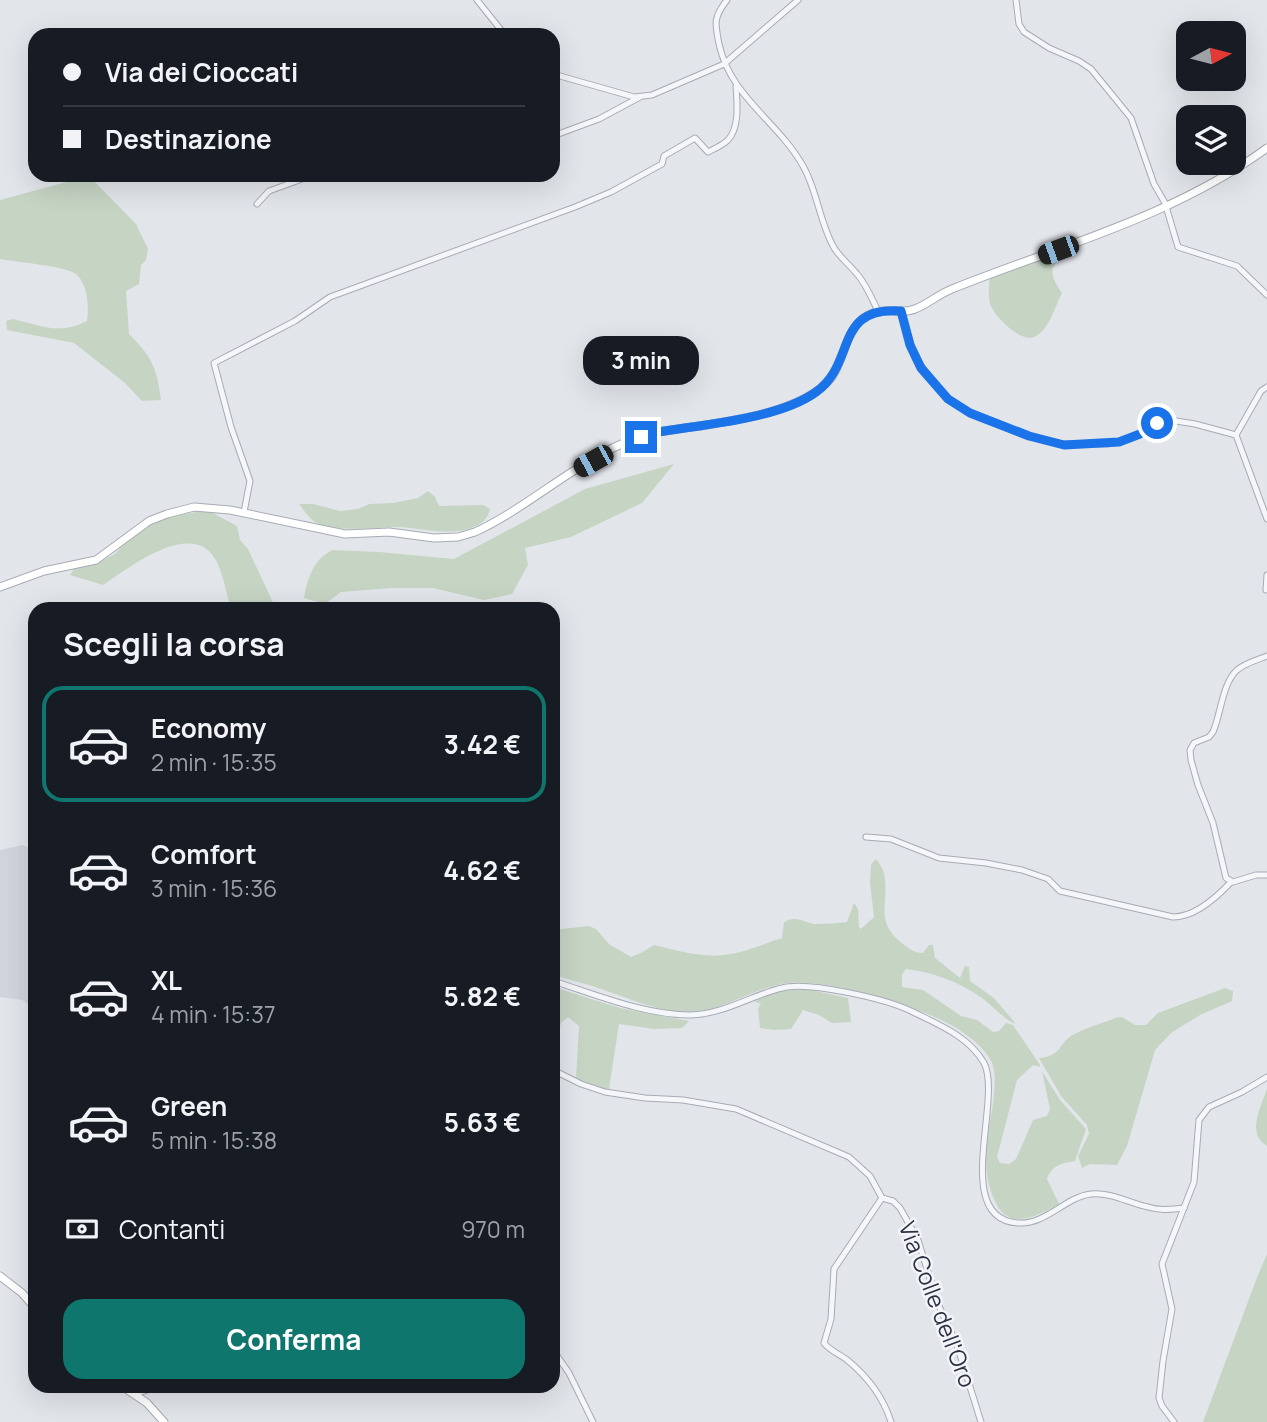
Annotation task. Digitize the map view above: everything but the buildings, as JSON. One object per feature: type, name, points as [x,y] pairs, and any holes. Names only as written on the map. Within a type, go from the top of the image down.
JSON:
[{"type":"street","points":[[477,0],[499,28]]},
{"type":"street","points":[[727,0],[715,23],[724,64],[736,86],[801,162],[833,246],[861,279],[878,311]]},
{"type":"street","points":[[560,133],[599,119],[640,97],[660,92],[724,64],[798,0]]},
{"type":"street","points":[[1016,0],[1022,31],[1049,48],[1087,66],[1101,79],[1126,112],[1137,131],[1180,249],[1239,267],[1267,295]]},
{"type":"street","points":[[560,76],[640,97]]},
{"type":"street","points":[[244,512],[250,481],[214,363],[295,321],[330,297],[611,192],[662,164],[664,156],[695,138],[708,152],[727,141],[733,131],[737,115],[736,86]]},
{"type":"street","points":[[0,587],[48,569],[96,560],[141,526],[163,515],[205,507],[244,512],[345,534],[386,532],[433,538],[472,533],[566,476],[638,438],[656,432],[772,412],[805,399],[832,377],[853,329],[864,318],[878,311],[913,310],[951,289],[1165,208],[1213,184],[1267,148]]},
{"type":"street","points":[[257,204],[269,191],[294,182]]},
{"type":"street","points":[[901,311],[914,355],[941,393],[970,413],[1014,430],[1061,444],[1108,443],[1128,439],[1157,423],[1170,420],[1236,435]]},
{"type":"street","points":[[1267,387],[1261,391],[1236,435],[1267,519]]},
{"type":"street","points":[[1266,590],[1267,575]]},
{"type":"street","points":[[1231,882],[1224,875],[1214,828],[1196,781],[1190,752],[1196,742],[1209,737],[1213,732],[1227,687],[1235,672],[1267,656]]},
{"type":"street","points":[[866,836],[891,839],[939,858],[1022,870],[1048,879],[1060,891],[1173,917],[1198,909],[1219,895],[1231,882],[1256,875],[1267,876]]},
{"type":"street","points":[[560,983],[645,1009],[675,1014],[715,1012],[793,986],[822,989],[902,1007],[963,1039],[985,1064],[989,1091],[981,1170],[987,1198],[1001,1217],[1016,1223],[1031,1222],[1076,1198],[1094,1194],[1111,1196],[1155,1209],[1184,1208]]},
{"type":"street","name":"Via Colle dell'Oro","points":[[560,1074],[607,1092],[736,1109],[849,1157],[872,1179],[882,1198],[892,1201],[900,1208],[918,1240],[938,1304],[957,1345],[982,1422]]},
{"type":"street","points":[[1174,1422],[1159,1398],[1172,1309],[1162,1266],[1195,1178],[1198,1127],[1201,1116],[1211,1106],[1267,1077]]},
{"type":"street","points":[[882,1198],[834,1269],[831,1319],[824,1343],[866,1378],[883,1403],[891,1422]]},
{"type":"street","points":[[0,1276],[28,1300]]},
{"type":"street","points":[[560,1360],[593,1422]]},
{"type":"street","points":[[135,1394],[153,1407],[164,1422]]},
{"type":"shaded area","points":[[23,845],[28,848],[28,1004],[22,1000],[0,997],[0,850]]},
{"type":"green space","points":[[67,182],[95,182],[136,224],[148,249],[146,260],[141,265],[139,284],[126,291],[129,334],[152,364],[158,379],[161,400],[142,401],[125,383],[74,343],[7,330],[6,321],[13,319],[50,328],[77,325],[87,321],[88,302],[83,284],[76,274],[70,271],[0,259],[0,200]]},
{"type":"green space","points":[[1080,245],[1053,268],[1055,282],[1062,293],[1049,322],[1041,332],[1030,338],[1024,337],[1003,323],[990,304],[990,276]]},
{"type":"green space","points":[[674,464],[642,503],[571,537],[525,548],[528,565],[512,594],[484,600],[433,588],[391,588],[341,592],[328,602],[304,598],[315,565],[332,550],[454,559],[585,489]]},
{"type":"green space","points":[[428,491],[439,506],[483,505],[490,509],[480,524],[458,531],[398,527],[347,529],[317,523],[299,504],[313,504],[340,511],[358,509],[369,504],[418,498]]},
{"type":"green space","points":[[207,510],[237,526],[240,540],[248,549],[273,602],[229,602],[214,557],[203,547],[189,544],[174,545],[158,551],[103,585],[70,575],[74,569],[93,565],[115,554],[139,528],[158,519]]},
{"type":"green space","points":[[876,859],[884,874],[885,919],[894,936],[917,952],[923,953],[929,945],[933,945],[935,958],[960,978],[965,966],[969,967],[970,981],[994,998],[1016,1024],[973,992],[936,975],[906,969],[902,974],[902,987],[923,990],[961,1016],[977,1020],[993,1032],[999,1031],[1006,1023],[1013,1025],[1040,1065],[1033,1065],[1017,1080],[997,1157],[1000,1163],[1009,1164],[1016,1159],[1033,1120],[1047,1116],[1050,1109],[1042,1071],[1060,1100],[1086,1129],[1075,1161],[1058,1165],[1049,1174],[1047,1179],[1059,1204],[1044,1212],[1019,1219],[1004,1214],[998,1207],[992,1195],[986,1169],[994,1068],[986,1053],[977,1044],[942,1020],[872,995],[821,984],[781,984],[710,1009],[685,1012],[654,1007],[560,977],[560,929],[589,926],[596,929],[609,944],[631,957],[654,945],[707,955],[739,952],[782,938],[784,922],[789,920],[797,919],[813,924],[847,922],[854,903],[858,909],[861,929],[874,917],[871,864]]},
{"type":"green space","points":[[1225,988],[1233,991],[1232,1001],[1200,1015],[1171,1033],[1155,1050],[1127,1146],[1117,1165],[1090,1164],[1082,1168],[1078,1156],[1089,1134],[1087,1125],[1061,1096],[1039,1058],[1051,1055],[1071,1036],[1087,1028],[1122,1017],[1135,1025],[1146,1025],[1158,1013]]},
{"type":"green space","points":[[560,989],[620,1008],[689,1021],[682,1028],[654,1029],[619,1024],[609,1089],[599,1088],[576,1078],[579,1026],[568,1017],[560,1027]]},
{"type":"green space","points":[[811,990],[848,998],[851,1022],[832,1023],[803,1010],[791,1029],[760,1028],[758,1008],[761,1004],[753,1001],[776,992]]},
{"type":"green space","points":[[1267,1089],[1267,1146],[1261,1141],[1256,1127]]},
{"type":"green space","points":[[1267,1254],[1267,1422],[1203,1422],[1258,1275]]},
{"type":"route","points":[[641,437],[768,412],[802,401],[828,382],[837,368],[853,329],[864,318],[878,311],[901,311],[910,345],[921,368],[948,399],[970,413],[1029,436],[1064,445],[1119,442],[1140,434],[1157,423]]}]
